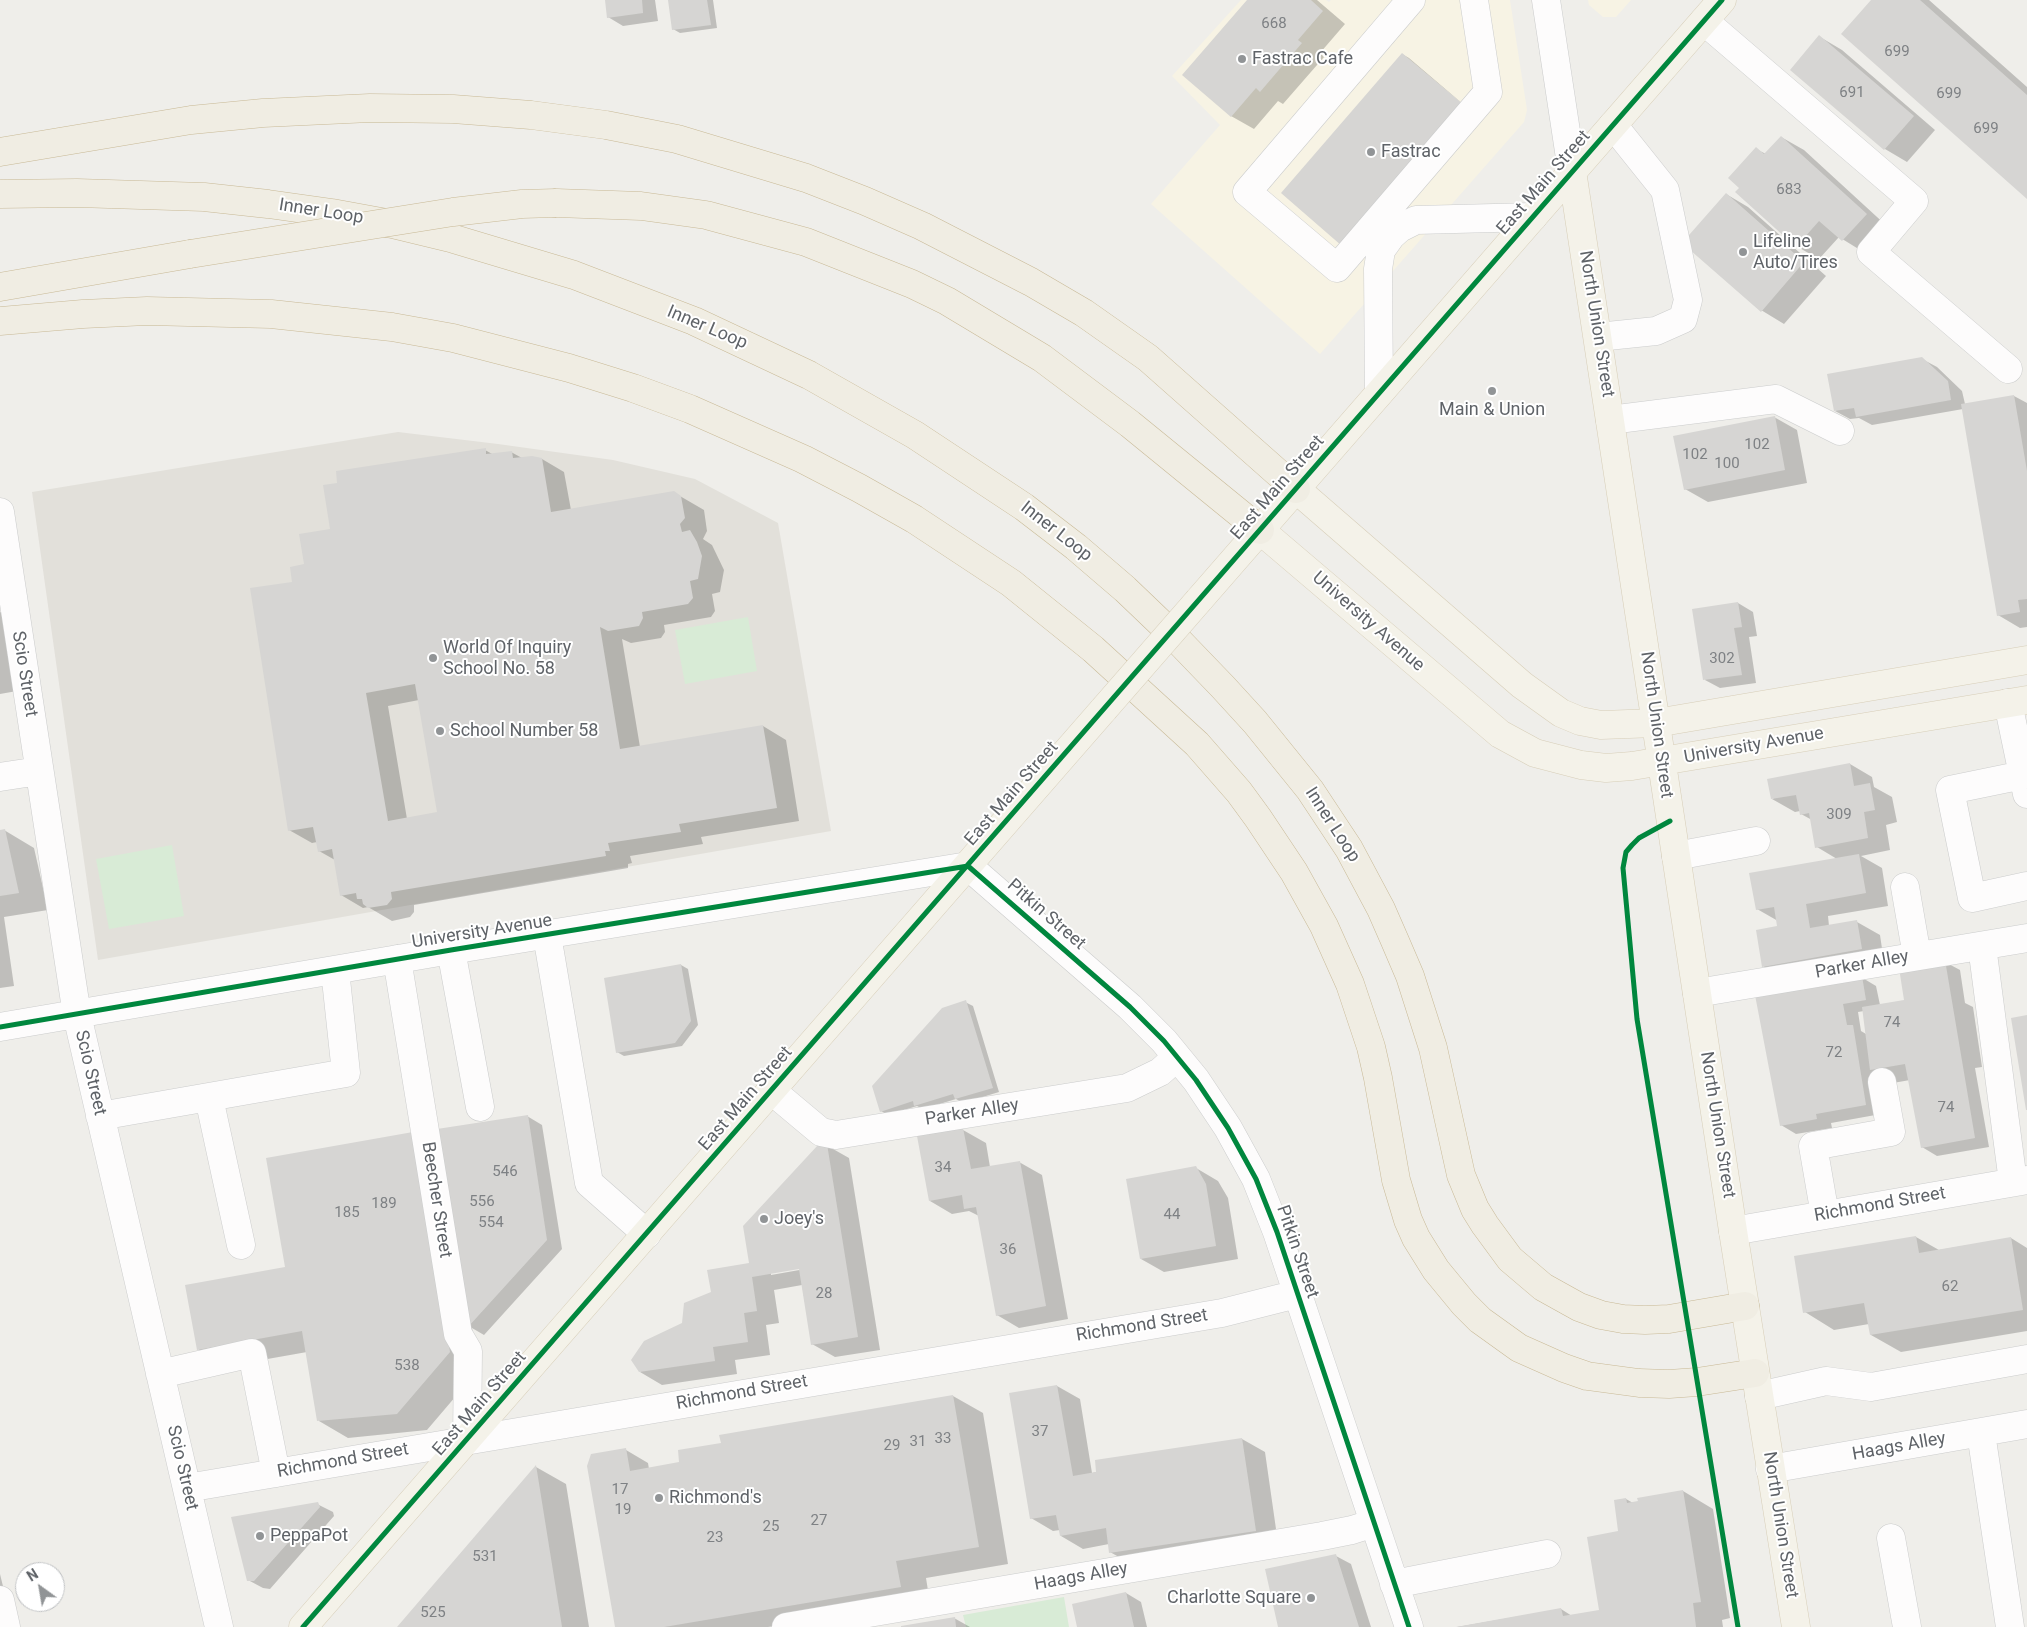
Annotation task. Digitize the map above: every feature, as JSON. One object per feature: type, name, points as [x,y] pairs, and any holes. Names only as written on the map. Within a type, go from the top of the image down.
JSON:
[{"type":"highway","points":[[0,152],[200,119],[299,110],[370,108],[453,109],[531,115],[606,125],[677,139],[763,164],[865,201],[922,226],[1031,282],[1084,312],[1141,352],[1296,489]]},
{"type":"highway","name":"Inner Loop","points":[[0,194],[77,193],[213,198],[332,213],[392,224],[454,239],[574,275],[694,321],[809,375],[915,435],[1024,507],[1076,547],[1125,589],[1223,687],[1255,722],[1310,790],[1350,849],[1395,941],[1413,985],[1433,1048],[1461,1174],[1484,1226],[1510,1259],[1543,1287],[1579,1307],[1601,1315],[1622,1319],[1645,1320],[1745,1306]]},
{"type":"highway","points":[[0,287],[444,213],[522,204],[556,203],[642,206],[706,215],[806,242],[912,284],[948,301],[1042,358],[1130,424],[1260,530]]},
{"type":"highway","points":[[0,321],[129,312],[234,312],[330,319],[392,327],[453,338],[570,368],[690,409],[803,459],[860,488],[914,519],[1011,582],[1093,649],[1171,718],[1239,792],[1258,818],[1309,898],[1347,976],[1371,1047],[1382,1094],[1396,1180],[1408,1220],[1416,1238],[1436,1270],[1464,1304],[1480,1320],[1519,1348],[1587,1376],[1639,1384],[1697,1382],[1757,1384]]},
{"type":"main road","name":"East Main Street","points":[[303,1627],[1722,0]]},
{"type":"main road","name":"North Union Street","points":[[1572,171],[1733,1231],[1796,1627]]},
{"type":"main road","points":[[1296,489],[1541,700],[1560,713],[1580,721],[1601,725],[1656,723],[2027,660]]},
{"type":"main road","name":"University Avenue","points":[[1260,530],[1486,724],[1518,745],[1542,755],[1581,765],[1606,768],[1662,762],[2018,702]]},
{"type":"street","points":[[1411,0],[1247,192],[1337,268],[1383,230],[1488,92],[1474,0]]},
{"type":"street","name":"North Union Street","points":[[1546,0],[1572,171]]},
{"type":"street","points":[[1704,21],[1914,202],[1871,252],[2008,370]]},
{"type":"street","points":[[1598,337],[1656,331],[1683,319],[1688,300],[1665,190],[1613,125]]},
{"type":"street","points":[[1383,230],[1400,228],[1416,220],[1533,217]]},
{"type":"street","points":[[1379,393],[1378,269],[1382,250],[1383,230]]},
{"type":"street","points":[[1610,420],[1776,399],[1840,431]]},
{"type":"street","name":"Scio Street","points":[[0,512],[77,1015],[219,1627]]},
{"type":"street","points":[[2018,702],[2025,784],[1950,790],[1972,898],[2027,886]]},
{"type":"street","points":[[0,777],[39,771]]},
{"type":"street","points":[[1676,856],[1756,841]]},
{"type":"street","name":"University Avenue","points":[[0,1027],[451,950],[968,866]]},
{"type":"street","name":"Pitkin Street","points":[[968,866],[1130,1007],[1177,1057],[1212,1102],[1256,1179],[1277,1232],[1409,1627]]},
{"type":"street","points":[[1905,887],[1917,956]]},
{"type":"street","points":[[547,935],[589,1183],[647,1234]]},
{"type":"street","name":"Parker Alley","points":[[1697,993],[2027,938]]},
{"type":"street","points":[[1982,946],[2020,1181]]},
{"type":"street","points":[[451,950],[480,1107]]},
{"type":"street","name":"Beecher Street","points":[[397,959],[458,1334],[468,1351],[467,1440]]},
{"type":"street","points":[[100,1116],[346,1073],[335,970]]},
{"type":"street","name":"Parker Alley","points":[[772,1091],[822,1132],[836,1135],[1127,1088],[1160,1072],[1177,1057]]},
{"type":"street","points":[[1825,1215],[1813,1146],[1891,1132],[1882,1082]]},
{"type":"street","points":[[209,1098],[241,1245]]},
{"type":"street","name":"Richmond Street","points":[[1733,1231],[2020,1181]]},
{"type":"street","name":"Richmond Street","points":[[186,1488],[1222,1313],[1297,1294]]},
{"type":"street","points":[[160,1374],[252,1353],[276,1473]]},
{"type":"street","points":[[1757,1384],[1826,1381],[1871,1387],[2027,1359]]},
{"type":"street","name":"Haags Alley","points":[[1770,1469],[2027,1424]]},
{"type":"street","points":[[1981,1433],[2010,1627]]},
{"type":"street","name":"Haags Alley","points":[[786,1627],[1322,1536],[1352,1530],[1374,1522]]},
{"type":"street","points":[[1891,1538],[1907,1627]]},
{"type":"street","points":[[1394,1584],[1548,1554]]},
{"type":"street","points":[[0,1600],[6,1627]]},
{"type":"shaded area","points":[[1241,0],[1326,0],[1329,2],[1331,0],[1510,0],[1527,110],[1524,122],[1320,354],[1151,204],[1220,125],[1172,76]]},
{"type":"shaded area","points":[[1588,0],[1631,0],[1616,17],[1603,17],[1589,5]]},
{"type":"shaded area","name":"School Number 58","points":[[398,432],[613,460],[695,479],[778,523],[831,831],[98,960],[32,492]]},
{"type":"green space","points":[[748,617],[757,671],[685,684],[675,630]]},
{"type":"green space","points":[[172,845],[184,916],[109,929],[96,859]]},
{"type":"green space","points":[[1064,1597],[1069,1627],[966,1627],[963,1615]]},
{"type":"building","points":[[605,0],[642,0],[643,13],[607,18]]},
{"type":"building","points":[[668,0],[707,0],[711,25],[672,30]]},
{"type":"building","name":"Fastrac Cafe","points":[[1247,0],[1311,0],[1323,11],[1298,40],[1302,43],[1260,92],[1256,88],[1231,117],[1182,75]]},
{"type":"building","points":[[1871,0],[1920,0],[2027,95],[2027,199],[1841,34]]},
{"type":"building","points":[[1819,35],[1914,116],[1884,150],[1790,70]]},
{"type":"building","points":[[1402,53],[1464,105],[1342,246],[1281,193]]},
{"type":"building","points":[[1781,136],[1867,214],[1842,241],[1819,221],[1796,247],[1735,192],[1739,188],[1728,178],[1756,147],[1764,154]]},
{"type":"building","points":[[1726,193],[1804,262],[1761,312],[1682,243]]},
{"type":"building","points":[[1922,357],[1948,381],[1951,400],[1856,417],[1854,408],[1834,411],[1827,374]]},
{"type":"building","points":[[2014,395],[2027,471],[2027,599],[2018,600],[2020,612],[1997,616],[1961,404]]},
{"type":"building","points":[[1775,416],[1785,470],[1684,490],[1673,436]]},
{"type":"building","name":"World Of Inquiry School No. 58","points":[[486,448],[486,454],[512,451],[513,458],[532,456],[542,458],[551,512],[674,491],[681,496],[685,518],[680,524],[682,532],[690,530],[702,556],[698,579],[690,581],[693,598],[688,604],[642,612],[643,618],[639,626],[608,631],[600,627],[620,749],[763,725],[777,808],[679,824],[681,832],[608,843],[610,851],[605,851],[606,856],[391,892],[392,899],[387,905],[368,908],[363,904],[362,899],[357,899],[356,893],[340,896],[332,849],[318,852],[313,827],[288,831],[250,588],[292,582],[290,567],[304,564],[299,534],[330,529],[323,485],[337,483],[336,471]],"holes":[[[415,684],[437,812],[388,821],[366,693]]]},
{"type":"building","points":[[1738,602],[1742,627],[1734,628],[1742,675],[1703,680],[1692,609]]},
{"type":"building","points":[[1850,763],[1854,786],[1870,783],[1875,810],[1864,812],[1868,838],[1815,848],[1809,813],[1800,815],[1796,795],[1771,799],[1767,779]]},
{"type":"building","points":[[5,829],[19,893],[0,896],[0,830]]},
{"type":"building","points":[[1859,854],[1866,893],[1806,904],[1810,928],[1857,920],[1862,949],[1762,967],[1756,930],[1777,926],[1774,907],[1756,910],[1749,873]]},
{"type":"building","points":[[1945,960],[1975,1138],[1921,1148],[1905,1064],[1870,1070],[1862,1007],[1904,1000],[1899,968]]},
{"type":"building","points":[[681,964],[691,1021],[675,1043],[616,1053],[604,978]]},
{"type":"building","points":[[1862,976],[1866,1000],[1843,1004],[1847,1025],[1853,1025],[1866,1105],[1816,1114],[1817,1119],[1780,1126],[1755,995]]},
{"type":"building","points":[[966,1000],[993,1088],[955,1099],[953,1094],[914,1106],[913,1101],[880,1112],[872,1086],[942,1008]]},
{"type":"building","points":[[2027,1015],[2027,1110],[2026,1110],[2011,1018]]},
{"type":"building","points":[[528,1115],[547,1240],[468,1327],[437,1129]]},
{"type":"building","points":[[963,1128],[971,1169],[1020,1161],[1046,1306],[996,1316],[976,1207],[964,1209],[962,1195],[929,1201],[917,1136]]},
{"type":"building","points":[[413,1132],[450,1352],[397,1414],[317,1421],[302,1331],[197,1350],[185,1285],[285,1267],[266,1158]]},
{"type":"building","points":[[827,1144],[858,1337],[811,1345],[799,1269],[752,1277],[757,1311],[744,1313],[748,1342],[713,1347],[715,1361],[639,1372],[631,1360],[644,1341],[682,1323],[684,1303],[711,1292],[707,1270],[749,1263],[743,1226],[818,1145]]},
{"type":"building","points":[[1196,1166],[1206,1184],[1216,1246],[1140,1259],[1126,1179]]},
{"type":"building","points":[[1916,1236],[1919,1253],[2011,1237],[2023,1310],[1870,1335],[1864,1303],[1803,1313],[1794,1256]]},
{"type":"building","points":[[1057,1385],[1073,1476],[1096,1472],[1095,1460],[1242,1438],[1256,1531],[1109,1553],[1106,1528],[1060,1536],[1056,1515],[1030,1519],[1009,1393]]},
{"type":"building","points":[[953,1395],[979,1547],[896,1561],[901,1587],[664,1627],[615,1627],[587,1466],[591,1454],[626,1448],[630,1471],[679,1462],[678,1450],[721,1443],[719,1435]]},
{"type":"building","points":[[536,1465],[562,1627],[397,1627]]},
{"type":"building","points":[[1683,1490],[1701,1602],[1693,1603],[1696,1627],[1456,1627],[1561,1608],[1563,1616],[1599,1610],[1587,1537],[1618,1531],[1614,1500],[1626,1498],[1627,1503],[1638,1501],[1637,1498]]},
{"type":"building","points":[[318,1502],[320,1507],[254,1581],[247,1581],[231,1517]]},
{"type":"building","name":"Charlotte Square","points":[[1336,1554],[1359,1627],[1278,1627],[1265,1569]]},
{"type":"building","name":"Charlotte Square","points":[[1126,1592],[1134,1627],[1077,1627],[1072,1604]]},
{"type":"building","points":[[955,1617],[956,1627],[901,1627],[901,1626]]},
{"type":"cycle path","points":[[303,1627],[1722,0]]},
{"type":"cycle path","points":[[1670,821],[1639,838],[1626,852],[1623,868],[1637,1019],[1738,1627]]},
{"type":"cycle path","points":[[968,866],[1130,1007],[1164,1041],[1196,1080],[1228,1128],[1256,1179],[1277,1232],[1409,1627]]},
{"type":"cycle path","points":[[0,1027],[451,950],[968,866]]},
{"type":"place","name":"Fastrac Cafe","points":[[1242,59]]},
{"type":"place","name":"Fastrac","points":[[1371,152]]},
{"type":"place","name":"Lifeline Auto/Tires","points":[[1743,252]]},
{"type":"place","name":"Main & Union","points":[[1492,391]]},
{"type":"place","name":"World Of Inquiry School No. 58","points":[[433,658]]},
{"type":"place","name":"School Number 58","points":[[440,731]]},
{"type":"place","name":"Joey's","points":[[764,1219]]},
{"type":"place","name":"Richmond's","points":[[659,1498]]},
{"type":"place","name":"PeppaPot","points":[[260,1536]]},
{"type":"place","name":"Charlotte Square","points":[[1311,1598]]}]
